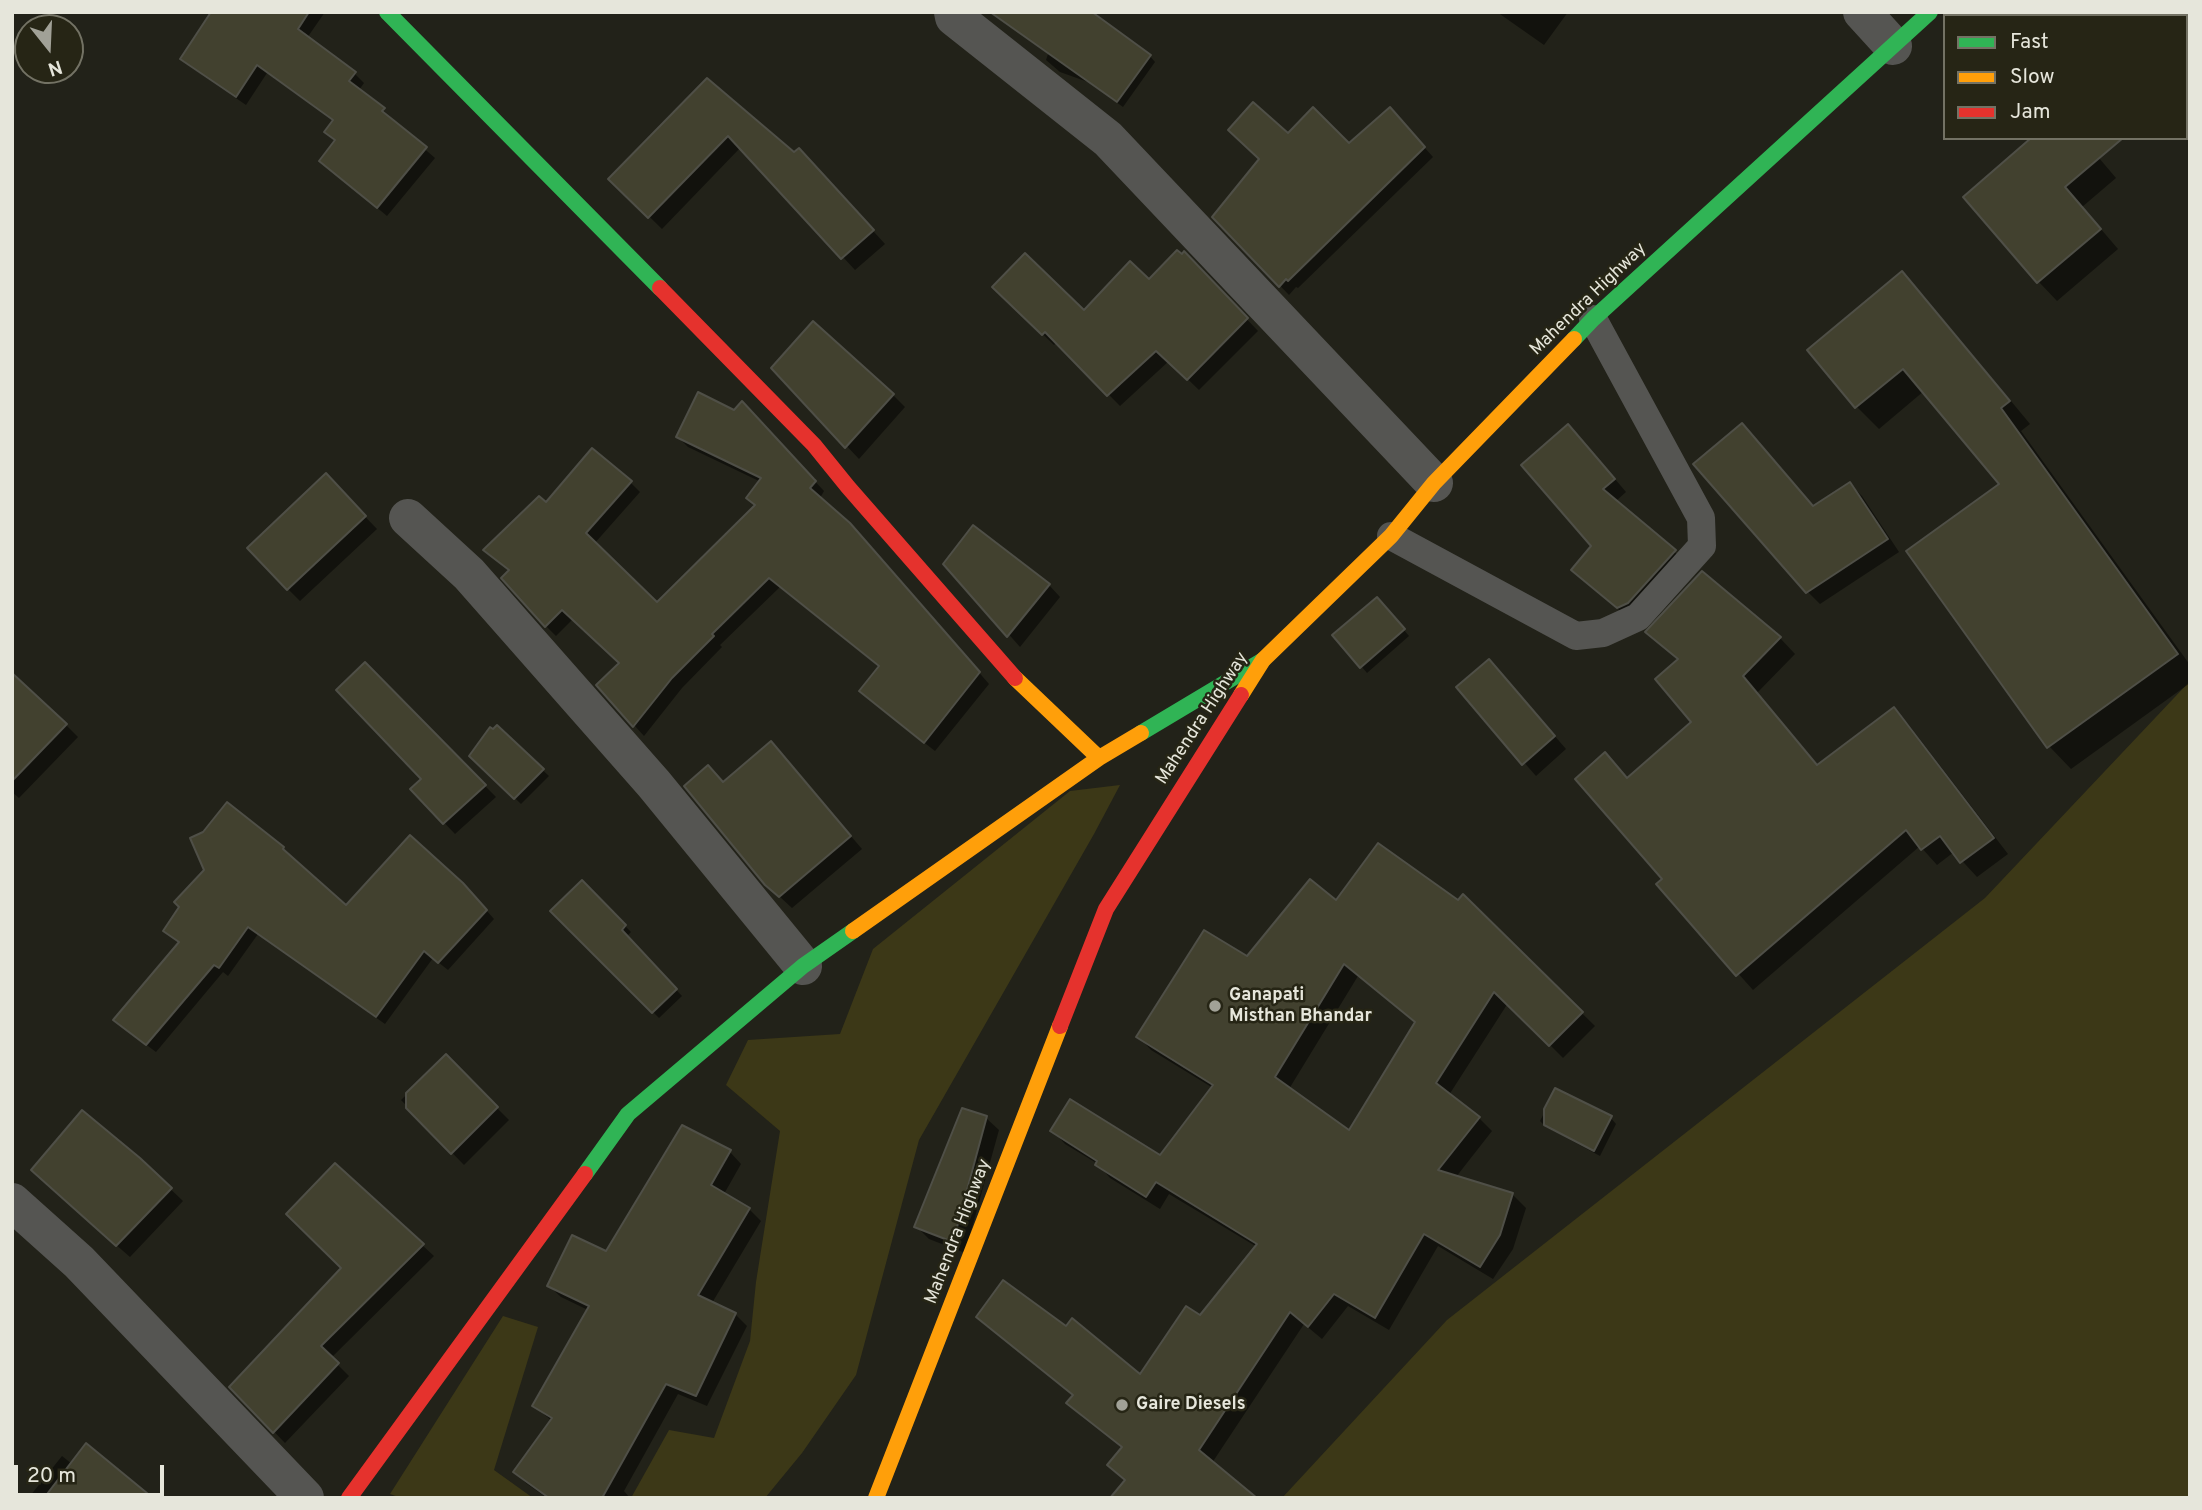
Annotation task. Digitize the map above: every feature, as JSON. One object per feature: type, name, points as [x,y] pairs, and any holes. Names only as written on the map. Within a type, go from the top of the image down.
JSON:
[{"type":"main road","points":[[387,12],[825,455],[848,487],[1004,668],[1098,758]]},
{"type":"main road","name":"Mahendra Highway","points":[[876,1498],[1105,909],[1263,660],[1391,536],[1434,483],[1593,319],[1930,12]]},
{"type":"main road","points":[[349,1498],[628,1114],[803,966],[1098,758],[1263,660]]},
{"type":"street","points":[[953,12],[954,18],[1108,139],[1434,483]]},
{"type":"street","points":[[1862,12],[1893,46]]},
{"type":"street","points":[[408,518],[488,595],[653,784],[803,966]]},
{"type":"street","points":[[12,1202],[79,1262],[305,1498]]},
{"type":"lane","points":[[1391,536],[1576,636],[1603,633],[1638,617],[1702,546],[1701,518],[1593,319]]},
{"type":"shaded area","points":[[2190,681],[2190,1498],[1282,1498],[1447,1320],[1985,898]]},
{"type":"shaded area","points":[[1120,785],[919,1140],[856,1375],[802,1453],[765,1498],[631,1498],[669,1430],[714,1438],[750,1341],[756,1282],[780,1131],[726,1085],[748,1040],[840,1034],[873,949],[1070,791]]},
{"type":"shaded area","points":[[503,1316],[538,1327],[494,1470],[533,1498],[401,1498],[390,1494]]},
{"type":"building","points":[[211,12],[309,12],[298,29],[356,72],[349,81],[385,108],[382,111],[427,147],[377,208],[319,161],[335,140],[324,132],[333,120],[257,65],[236,97],[180,59]]},
{"type":"building","points":[[990,12],[1092,12],[1151,55],[1117,102]]},
{"type":"building","points":[[707,78],[794,152],[799,148],[874,230],[841,259],[728,136],[648,218],[608,179]]},
{"type":"building","points":[[1253,102],[1288,133],[1313,107],[1349,143],[1390,107],[1425,147],[1279,287],[1212,217],[1259,159],[1228,130]]},
{"type":"building","points":[[2029,140],[2121,140],[2065,187],[2101,229],[2037,283],[1963,197]]},
{"type":"building","points":[[1177,250],[1182,254],[1184,251],[1248,318],[1187,380],[1156,351],[1107,396],[1045,332],[1042,335],[992,287],[1025,253],[1084,310],[1130,261],[1149,279]]},
{"type":"building","points":[[1902,271],[2010,401],[2001,408],[2178,654],[2047,748],[1906,551],[1999,484],[1903,369],[1855,408],[1807,350]]},
{"type":"building","points":[[813,321],[894,394],[845,448],[771,368]]},
{"type":"building","points":[[698,392],[734,410],[742,401],[816,481],[810,488],[850,523],[980,672],[924,743],[859,691],[879,666],[769,578],[712,634],[714,636],[672,678],[633,727],[596,685],[619,663],[562,610],[545,627],[501,578],[509,570],[483,550],[539,496],[546,502],[592,448],[632,481],[586,533],[657,602],[755,505],[746,498],[761,478],[676,437]]},
{"type":"building","points":[[1742,423],[1813,506],[1850,482],[1888,539],[1806,593],[1693,464]]},
{"type":"building","points":[[1568,424],[1615,479],[1603,489],[1676,550],[1628,603],[1617,608],[1571,570],[1591,546],[1521,465]]},
{"type":"building","points":[[326,473],[366,516],[287,590],[247,548]]},
{"type":"building","points":[[973,525],[1050,584],[1007,637],[943,564]]},
{"type":"building","points":[[1702,571],[1781,637],[1743,676],[1817,765],[1894,707],[1994,838],[1960,863],[1940,836],[1921,850],[1906,830],[1736,976],[1656,884],[1662,879],[1575,779],[1605,752],[1627,778],[1691,722],[1655,679],[1678,659],[1645,632]]},
{"type":"building","points":[[1377,597],[1405,629],[1360,668],[1332,635]]},
{"type":"building","points":[[1489,659],[1555,736],[1522,765],[1456,687]]},
{"type":"building","points":[[365,662],[486,785],[443,824],[410,789],[421,779],[336,690]]},
{"type":"building","points":[[12,673],[67,724],[12,781]]},
{"type":"building","points":[[497,725],[544,769],[514,799],[469,756],[490,727],[493,729]]},
{"type":"building","points":[[771,741],[851,836],[779,897],[765,885],[684,786],[708,765],[723,782]]},
{"type":"building","points":[[227,802],[284,847],[283,849],[346,905],[410,835],[463,883],[487,910],[438,963],[424,951],[376,1017],[248,927],[219,968],[214,965],[146,1045],[113,1020],[179,942],[163,931],[179,907],[174,902],[204,870],[190,838],[203,832]]},
{"type":"building","points":[[1378,843],[1458,900],[1463,894],[1583,1012],[1549,1046],[1494,992],[1436,1083],[1480,1117],[1438,1170],[1513,1193],[1500,1235],[1480,1267],[1424,1234],[1375,1318],[1334,1294],[1308,1327],[1290,1312],[1199,1450],[1257,1498],[1110,1498],[1125,1480],[1107,1465],[1122,1447],[1066,1403],[1073,1395],[976,1317],[1003,1280],[1066,1326],[1072,1318],[1140,1374],[1186,1306],[1200,1315],[1257,1244],[1156,1182],[1146,1197],[1095,1165],[1097,1161],[1050,1131],[1070,1099],[1160,1155],[1213,1085],[1136,1037],[1204,930],[1247,956],[1310,879],[1336,900]],"holes":[[[1344,964],[1415,1022],[1349,1130],[1275,1077]]]},
{"type":"building","points":[[582,880],[626,925],[622,930],[677,989],[652,1013],[550,911]]},
{"type":"building","points":[[446,1054],[498,1107],[451,1154],[406,1108],[406,1093]]},
{"type":"building","points":[[1555,1088],[1612,1116],[1594,1151],[1544,1125],[1544,1109]]},
{"type":"building","points":[[962,1108],[987,1116],[953,1242],[914,1227]]},
{"type":"building","points":[[82,1110],[172,1188],[116,1246],[31,1170]]},
{"type":"building","points":[[682,1125],[731,1150],[711,1185],[750,1208],[698,1295],[736,1313],[696,1396],[666,1384],[602,1498],[549,1498],[513,1472],[552,1418],[532,1406],[589,1306],[547,1286],[572,1235],[606,1251]]},
{"type":"building","points":[[335,1163],[424,1244],[321,1346],[339,1363],[273,1433],[229,1387],[341,1268],[286,1214]]},
{"type":"building","points":[[86,1443],[153,1498],[44,1498]]},
{"type":"traffic: fast","points":[[387,12],[660,288]]},
{"type":"traffic: fast","points":[[1574,339],[1930,12]]},
{"type":"traffic: fast","points":[[1141,733],[1263,660]]},
{"type":"traffic: fast","points":[[585,1174],[628,1114],[803,966],[853,931]]},
{"type":"traffic: slow","points":[[1241,695],[1263,660],[1391,536],[1434,483],[1574,339]]},
{"type":"traffic: slow","points":[[1015,678],[1099,758]]},
{"type":"traffic: slow","points":[[853,931],[1099,758],[1141,733]]},
{"type":"traffic: slow","points":[[876,1498],[1060,1026]]},
{"type":"traffic: jam","points":[[660,288],[814,445],[1015,678]]},
{"type":"traffic: jam","points":[[1060,1026],[1106,909],[1241,695]]},
{"type":"traffic: jam","points":[[349,1498],[585,1174]]},
{"type":"place","name":"Ganapati Misthan Bhandar","points":[[1215,1006]]},
{"type":"place","name":"Gaire Diesels","points":[[1122,1405]]}]
